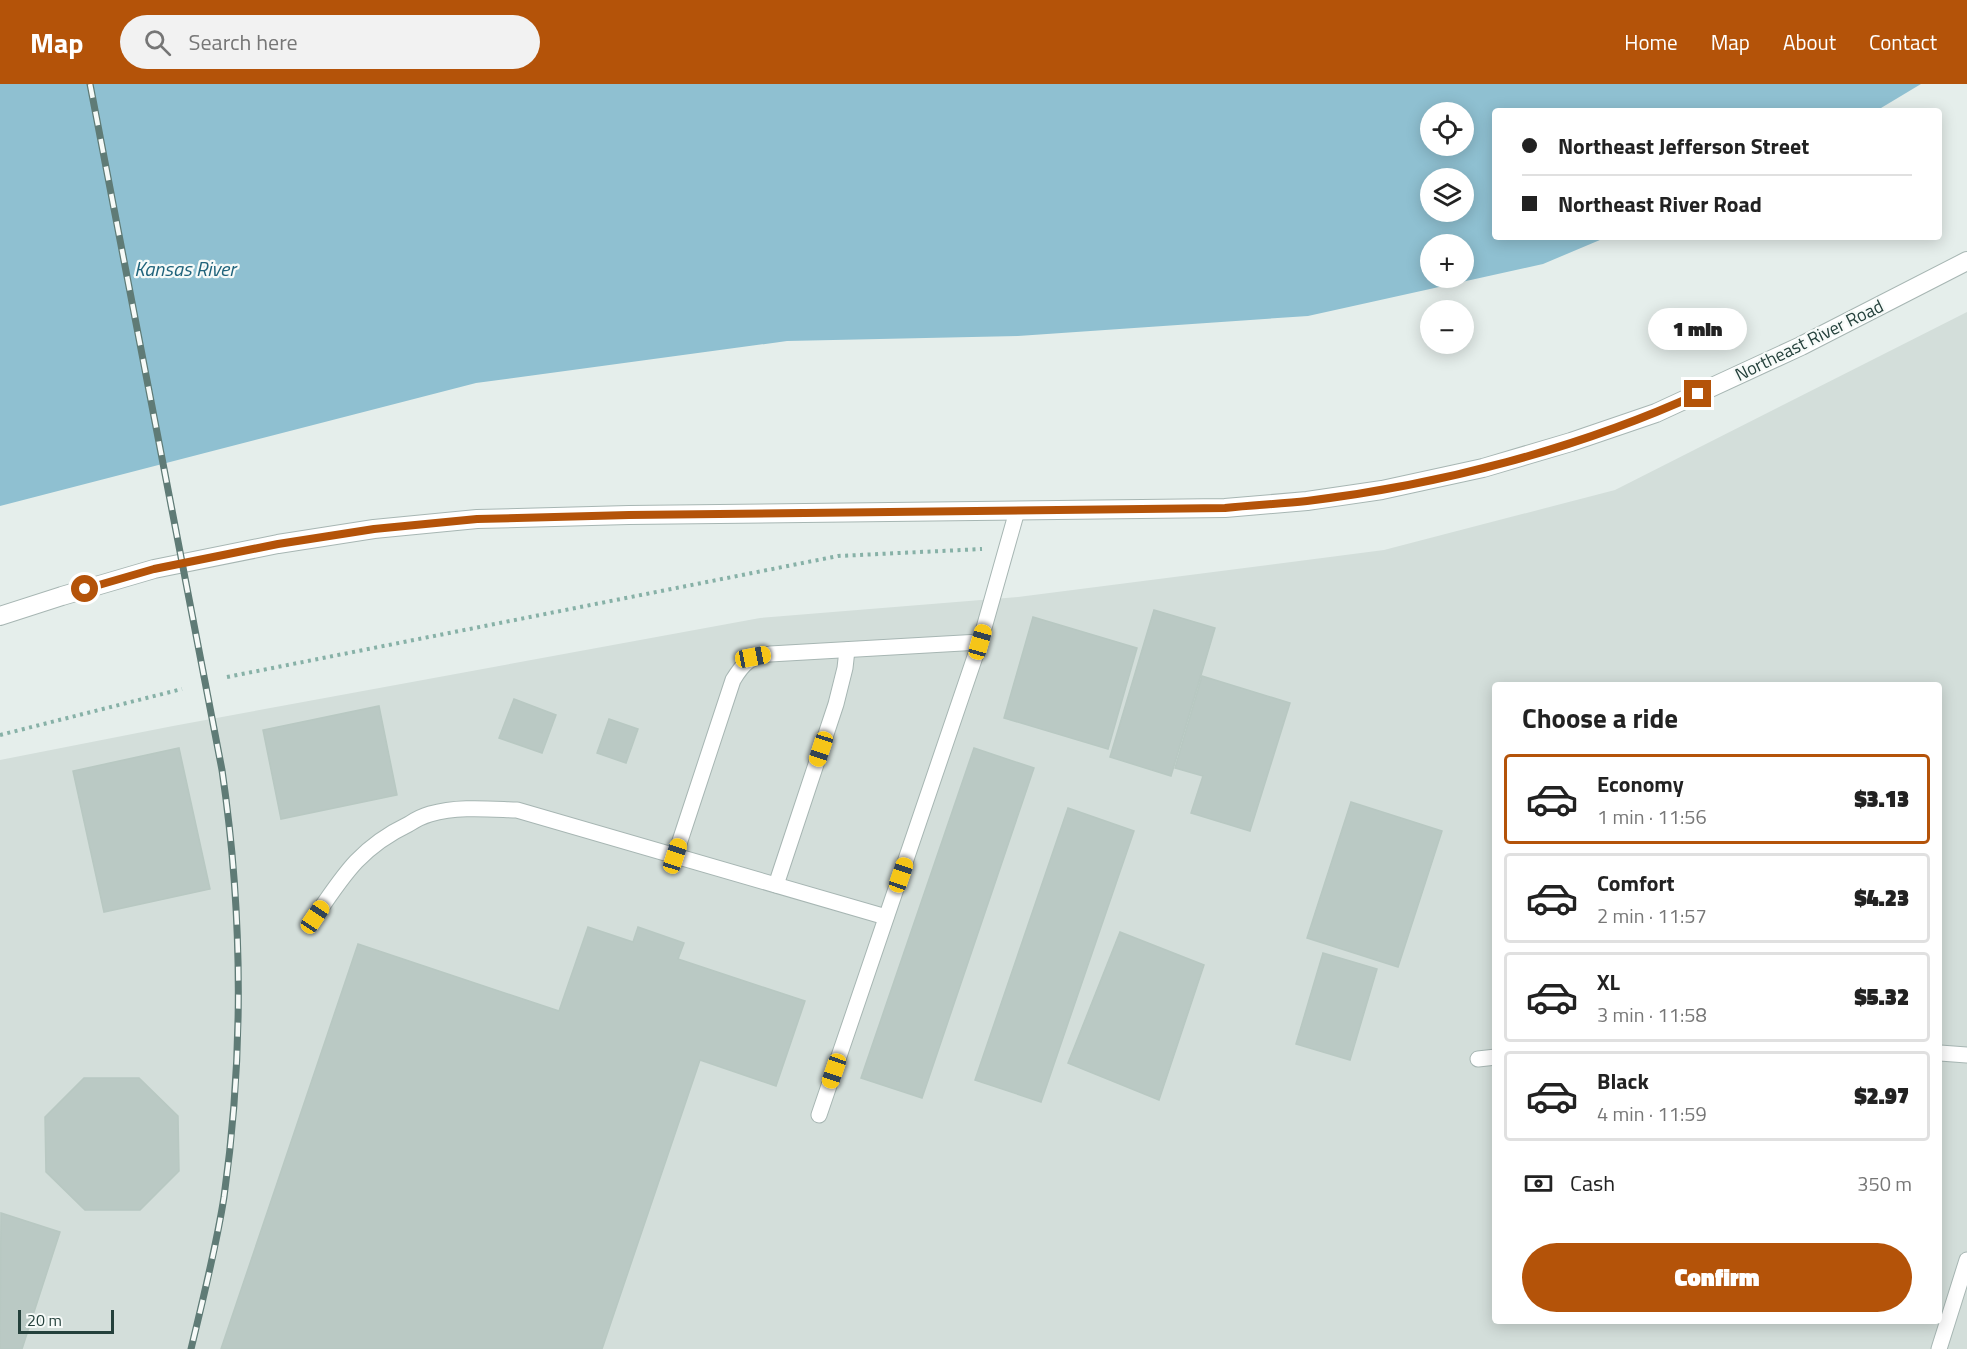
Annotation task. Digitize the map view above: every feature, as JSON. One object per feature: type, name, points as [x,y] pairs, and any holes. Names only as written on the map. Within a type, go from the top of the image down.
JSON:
[{"type":"street","name":"Northeast River Road","points":[[0,616],[154,569],[278,544],[374,529],[477,519],[1225,508],[1307,501],[1382,490],[1483,468],[1571,442],[1656,413],[1801,346],[1967,261]]},
{"type":"lane","points":[[819,1115],[980,642],[1017,511]]},
{"type":"lane","points":[[675,856],[733,680],[741,666],[753,657],[770,654],[980,642]]},
{"type":"lane","points":[[776,885],[836,704],[847,650]]},
{"type":"lane","points":[[315,917],[363,853],[393,831],[429,814],[462,808],[517,810],[886,917]]},
{"type":"lane","points":[[1942,1053],[1967,1055]]},
{"type":"lane","points":[[1478,1059],[1492,1057]]},
{"type":"lane","points":[[1939,1349],[1967,1260]]},
{"type":"path","points":[[227,677],[838,556],[1007,547]]},
{"type":"path","points":[[0,735],[182,689]]},
{"type":"shaded area","points":[[1967,312],[1967,1349],[0,1349],[0,760],[760,618],[1018,597],[1384,550],[1615,490]]},
{"type":"water","name":"Kansas River","points":[[0,84],[1921,84],[1881,108],[1492,108],[1492,240],[1600,240],[1543,264],[1474,279],[1474,234],[1420,234],[1420,288],[1435,288],[1308,316],[1018,336],[787,341],[476,383],[0,506]]},
{"type":"building","points":[[1154,610],[1215,628],[1171,776],[1110,757]]},
{"type":"building","points":[[1033,617],[1137,648],[1108,749],[1004,718]]},
{"type":"building","points":[[1202,676],[1290,703],[1250,831],[1191,813],[1203,776],[1175,768]]},
{"type":"building","points":[[514,699],[556,715],[542,753],[499,738]]},
{"type":"building","points":[[379,706],[397,795],[281,819],[263,730]]},
{"type":"building","points":[[609,719],[638,729],[626,763],[597,753]]},
{"type":"building","points":[[179,748],[210,889],[104,912],[73,771]]},
{"type":"building","points":[[974,748],[1034,768],[922,1098],[861,1078]]},
{"type":"building","points":[[1351,802],[1442,831],[1398,967],[1307,938]]},
{"type":"building","points":[[1068,808],[1134,831],[1041,1102],[975,1080]]},
{"type":"building","points":[[588,927],[633,942],[638,927],[684,943],[678,959],[805,1001],[776,1086],[700,1060],[602,1349],[221,1349],[358,944],[559,1011]]},
{"type":"building","points":[[1120,932],[1204,965],[1159,1100],[1068,1063]]},
{"type":"building","points":[[1323,953],[1377,969],[1350,1060],[1296,1044]]},
{"type":"building","points":[[84,1078],[139,1078],[178,1116],[179,1171],[140,1210],[85,1210],[46,1172],[45,1117]]},
{"type":"building","points":[[1,1213],[60,1232],[22,1349],[0,1349]]},
{"type":"railway","points":[[90,84],[222,770],[234,877],[238,1037],[231,1143],[217,1235],[191,1349]]},
{"type":"route","points":[[85,589],[154,569],[278,544],[374,529],[477,519],[1225,508],[1307,501],[1382,490],[1483,468],[1571,442],[1656,413],[1698,394]]}]
